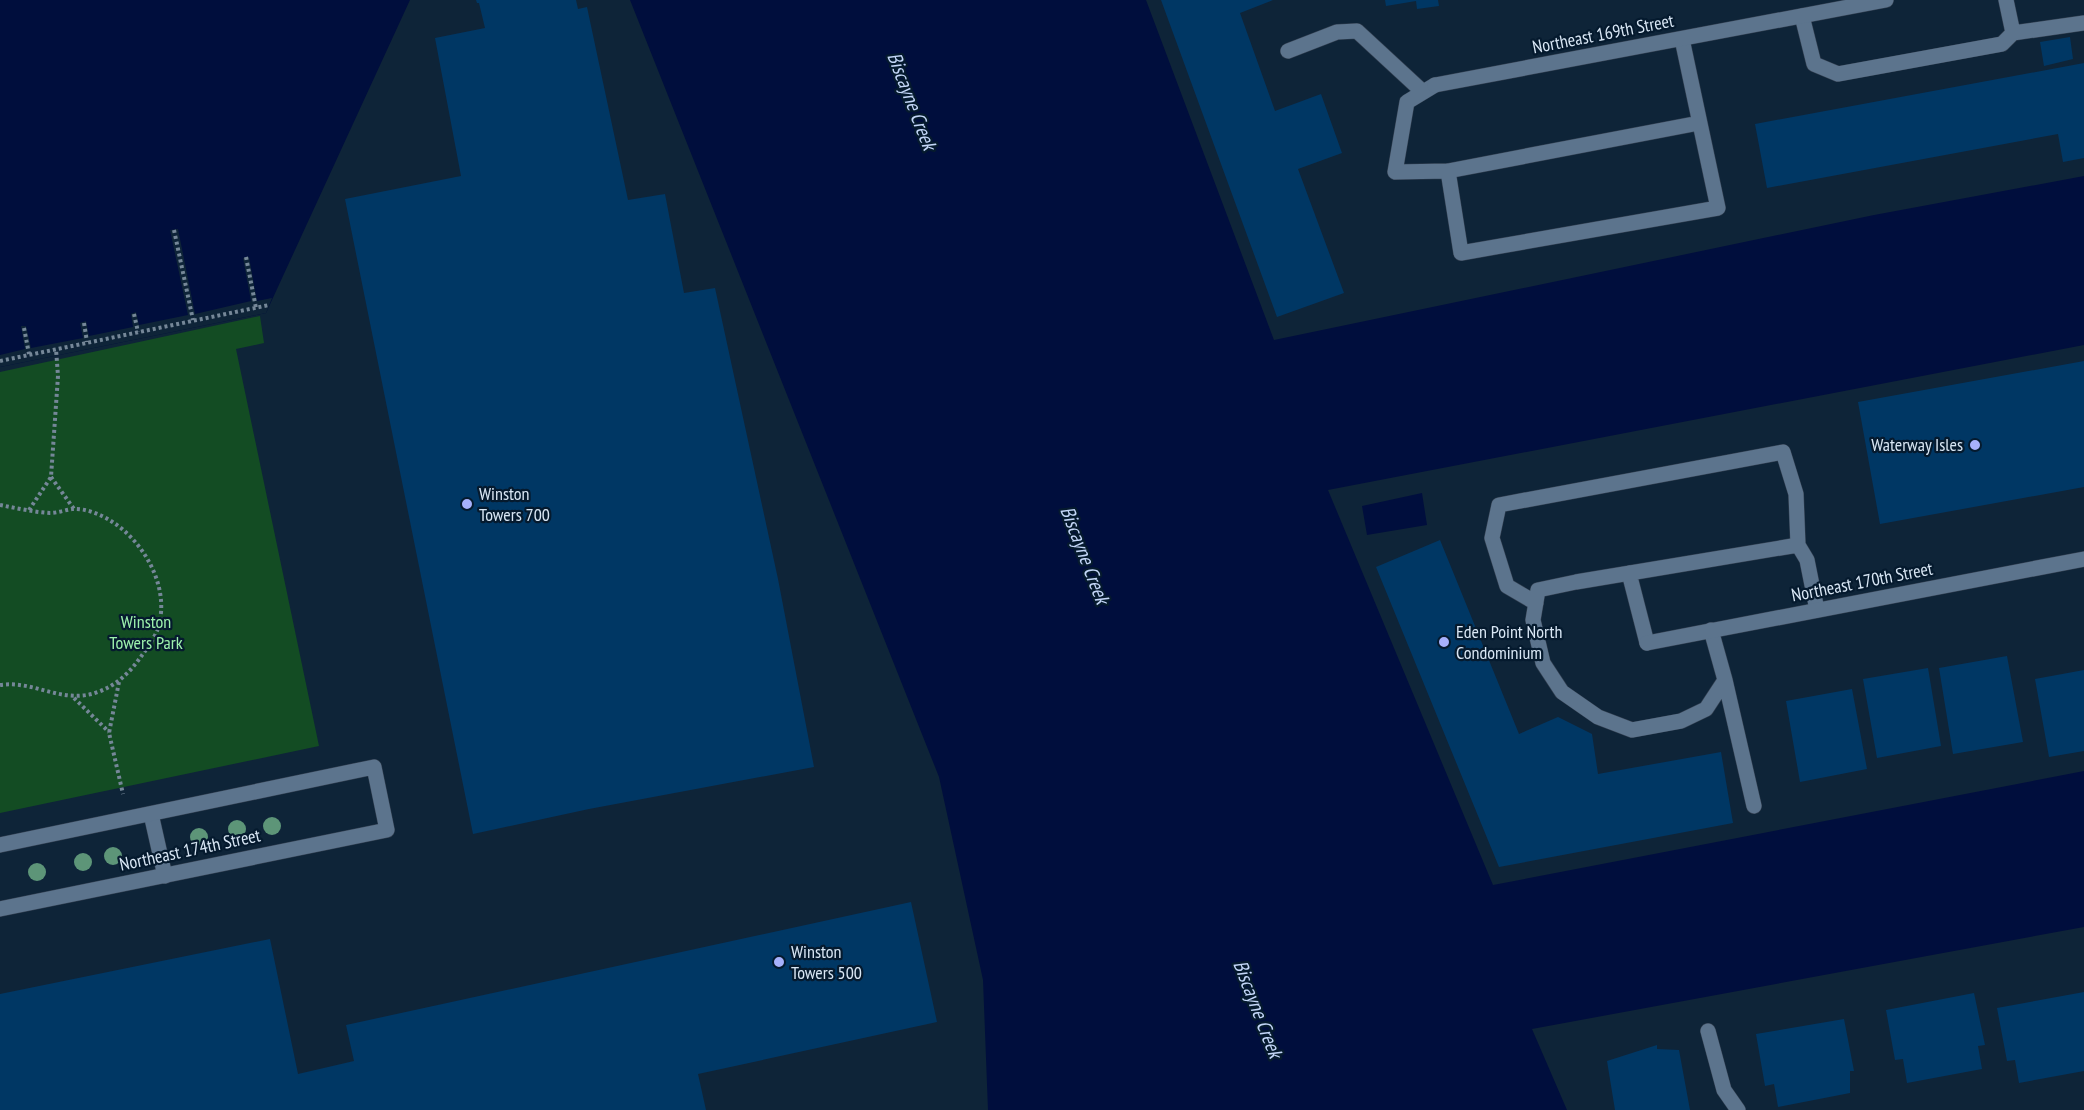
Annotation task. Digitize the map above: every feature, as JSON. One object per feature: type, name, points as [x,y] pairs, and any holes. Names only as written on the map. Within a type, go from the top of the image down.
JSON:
[{"type":"street","name":"Northeast 169th Street","points":[[1429,89],[1886,0]]},
{"type":"street","points":[[2006,0],[2013,33]]},
{"type":"street","points":[[1803,16],[1814,64],[1838,74],[2002,44],[2013,33],[2084,23]]},
{"type":"street","points":[[1288,51],[1337,32],[1357,31],[1429,89],[1407,102],[1395,172],[1448,171],[1699,123]]},
{"type":"street","points":[[1448,171],[1461,253],[1718,208],[1682,39]]},
{"type":"street","points":[[1536,603],[1507,586],[1492,538],[1499,505],[1783,452],[1796,494],[1798,545],[1807,560],[1817,610]]},
{"type":"street","points":[[1725,680],[1706,709],[1681,721],[1632,730],[1598,717],[1562,692],[1543,663],[1533,620],[1538,590],[1798,545]]},
{"type":"street","name":"Northeast 170th Street","points":[[1629,573],[1647,643],[2084,559]]},
{"type":"street","points":[[1711,630],[1754,806]]},
{"type":"street","name":"Northeast 174th Street","points":[[0,909],[387,830],[374,767],[151,814]]},
{"type":"street","points":[[0,845],[151,814],[165,876]]},
{"type":"street","points":[[1708,1031],[1724,1090],[1738,1110]]},
{"type":"path","points":[[174,230],[194,320]]},
{"type":"path","points":[[246,257],[256,308]]},
{"type":"path","points":[[0,360],[269,305]]},
{"type":"path","points":[[134,314],[138,332]]},
{"type":"path","points":[[84,323],[87,342]]},
{"type":"path","points":[[24,328],[29,354]]},
{"type":"path","points":[[28,510],[51,477],[58,376],[56,349]]},
{"type":"path","points":[[51,477],[74,509]]},
{"type":"path","points":[[0,505],[51,513],[74,509],[93,512],[111,520],[140,546],[157,580],[160,598],[157,630],[133,668],[119,682],[98,692],[74,698],[28,687],[0,685]]},
{"type":"path","points":[[119,682],[109,733],[124,798]]},
{"type":"path","points":[[74,698],[109,733]]},
{"type":"green space","name":"Winston Towers Park","points":[[260,316],[264,343],[236,349],[319,746],[0,813],[0,372]]},
{"type":"water","points":[[0,0],[410,0],[266,313],[0,367]]},
{"type":"water","name":"Biscayne Creek","points":[[630,0],[1146,0],[1274,340],[1874,215],[2084,176],[2084,345],[1328,490],[1493,885],[2084,771],[2084,927],[1532,1029],[1567,1110],[988,1110],[983,980],[939,777]]},
{"type":"water","points":[[1422,493],[1427,525],[1367,535],[1362,506]]},
{"type":"pier","points":[[178,229],[195,314],[251,301],[243,258],[249,257],[257,301],[272,298],[266,313],[0,367],[0,355],[25,349],[21,326],[26,326],[31,348],[83,338],[80,323],[86,321],[89,336],[133,327],[131,314],[136,312],[139,325],[188,315],[170,230]]},
{"type":"building","points":[[476,0],[576,0],[578,9],[587,7],[628,200],[665,194],[684,293],[715,288],[778,579],[814,767],[589,809],[473,834],[345,199],[461,176],[435,38],[485,28],[479,3]]},
{"type":"building","points":[[1161,0],[1273,0],[1240,13],[1275,111],[1321,94],[1342,153],[1298,169],[1344,293],[1277,317]]},
{"type":"building","points":[[1385,0],[1438,0],[1439,6],[1417,9],[1416,1],[1386,6]]},
{"type":"building","points":[[2070,37],[2073,59],[2044,66],[2040,42]]},
{"type":"building","points":[[2084,63],[2084,158],[2063,162],[2058,134],[1767,188],[1755,124]]},
{"type":"building","name":"Waterway Isles","points":[[2084,361],[2084,487],[1880,524],[1858,402]]},
{"type":"building","name":"Eden Point North Condominium","points":[[1440,540],[1519,734],[1558,717],[1592,734],[1598,774],[1721,752],[1733,823],[1499,867],[1376,567]]},
{"type":"building","points":[[2007,656],[2023,742],[1953,754],[1939,668]]},
{"type":"building","points":[[1928,668],[1941,746],[1877,758],[1863,679]]},
{"type":"building","points":[[2084,670],[2084,751],[2049,757],[2035,679]]},
{"type":"building","points":[[1852,689],[1867,769],[1800,782],[1786,701]]},
{"type":"building","name":"Winston Towers 500","points":[[911,902],[937,1022],[698,1074],[706,1110],[0,1110],[0,994],[270,939],[298,1074],[354,1061],[346,1025]]},
{"type":"building","points":[[2084,992],[2084,1071],[2019,1083],[2015,1060],[2007,1061],[1997,1008]]},
{"type":"building","points":[[1974,993],[1985,1045],[1978,1046],[1982,1069],[1907,1083],[1903,1059],[1895,1060],[1886,1010]]},
{"type":"building","points":[[1844,1019],[1854,1071],[1850,1071],[1850,1093],[1778,1107],[1774,1084],[1765,1086],[1756,1034]]},
{"type":"building","points":[[1657,1045],[1657,1049],[1679,1050],[1690,1110],[1615,1110],[1607,1061]]},
{"type":"place","name":"Waterway Isles","points":[[1975,445]]},
{"type":"place","name":"Winston Towers 700","points":[[467,504]]},
{"type":"place","name":"Eden Point North Condominium","points":[[1444,642]]},
{"type":"place","name":"Winston Towers 500","points":[[779,962]]}]
